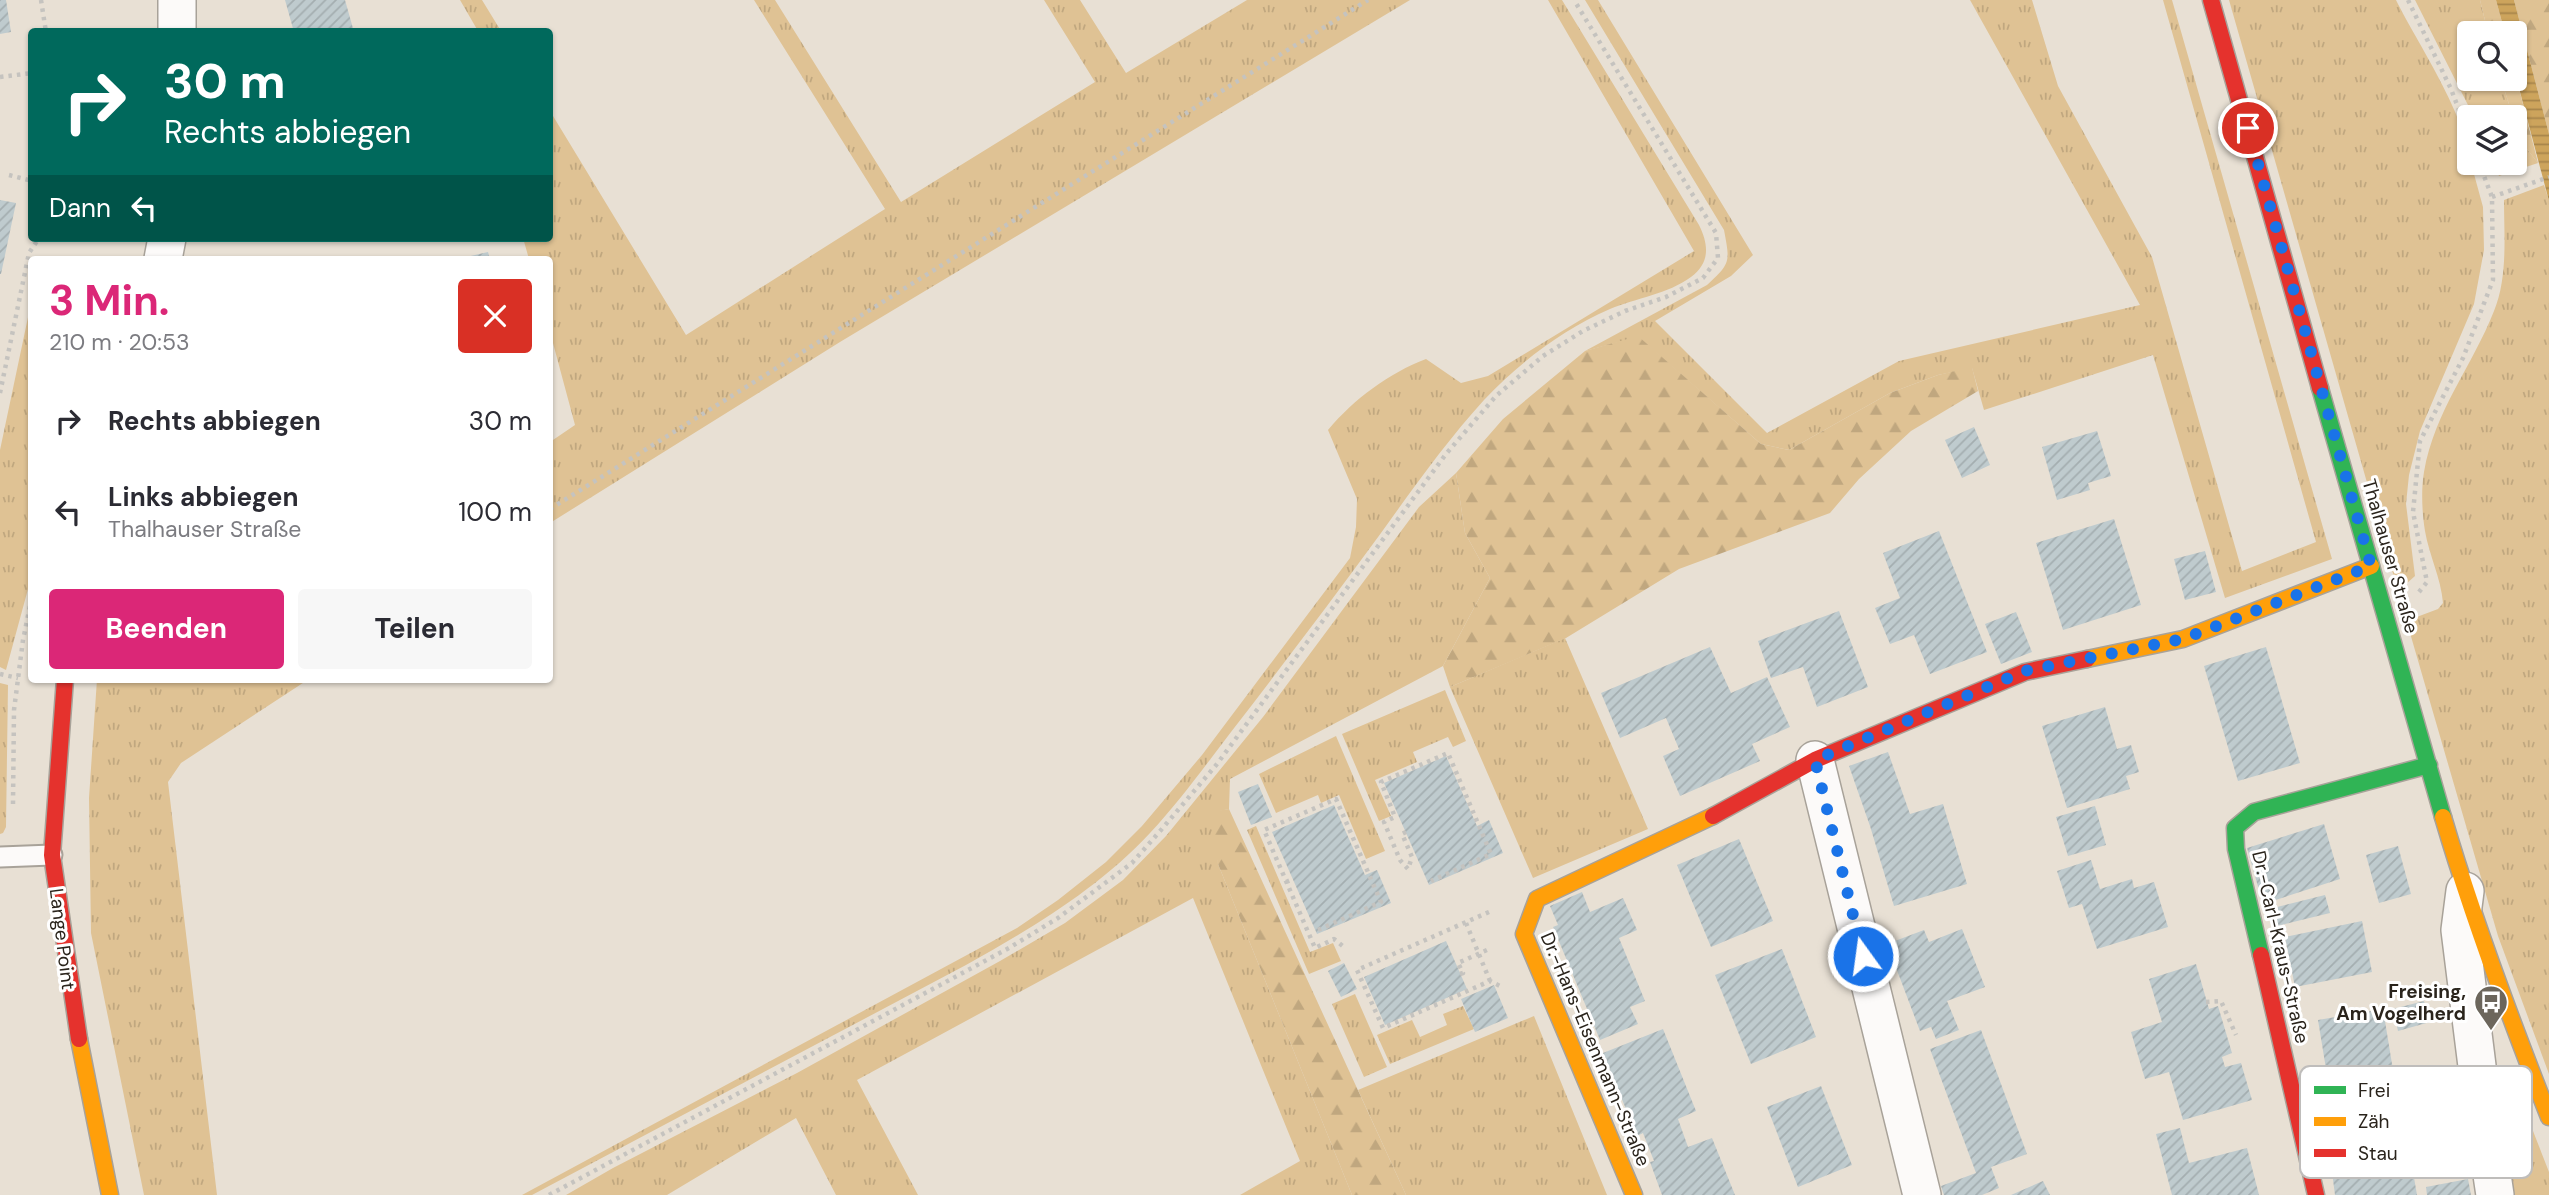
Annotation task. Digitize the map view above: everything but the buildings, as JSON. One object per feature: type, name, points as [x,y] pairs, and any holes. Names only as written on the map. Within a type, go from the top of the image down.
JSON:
[{"type":"street","points":[[177,0],[177,28]]},
{"type":"street","name":"Thalhauser Straße","points":[[2211,0],[2465,891],[2529,1066]]},
{"type":"street","name":"Dr.-Hans-Eisenmann-Straße","points":[[1634,1195],[1524,934],[1537,899],[1690,829],[1815,760],[2025,671],[2183,639],[2371,566]]},
{"type":"street","name":"Lange Point","points":[[65,683],[52,855],[73,1011],[110,1195]]},
{"type":"street","points":[[1815,760],[1922,1195]]},
{"type":"street","name":"Dr.-Carl-Kraus-Straße","points":[[2300,1126],[2236,849],[2235,828],[2254,812],[2430,765]]},
{"type":"street","points":[[2465,891],[2460,930],[2477,1066]]},
{"type":"street","name":"Thalhauser Straße","points":[[2532,1074],[2549,1117]]},
{"type":"lane","points":[[0,857],[52,855]]},
{"type":"path","points":[[41,0],[45,28]]},
{"type":"path","points":[[553,507],[1367,0]]},
{"type":"path","points":[[549,1195],[1009,948],[1058,918],[1132,863],[1217,764],[1446,454],[1496,396],[1543,356],[1583,331],[1625,311],[1666,297],[1703,278],[1718,258],[1716,233],[1574,0]]},
{"type":"path","points":[[2407,0],[2457,105]]},
{"type":"path","points":[[0,77],[28,74]]},
{"type":"path","points":[[9,175],[28,180]]},
{"type":"path","points":[[2382,607],[2415,595],[2427,582],[2413,512],[2420,441],[2463,358],[2493,279],[2492,197],[2484,175]]},
{"type":"path","points":[[2492,197],[2549,177]]},
{"type":"path","points":[[0,393],[28,258]]},
{"type":"path","points":[[13,813],[14,710],[28,619]]},
{"type":"path","points":[[0,674],[18,678]]},
{"type":"path","points":[[1405,832],[1402,834],[1412,858],[1408,869],[1400,860],[1384,822],[1395,817],[1381,782],[1448,752],[1491,854],[1431,881]]},
{"type":"path","points":[[1318,930],[1381,902],[1336,799],[1264,830],[1315,948],[1334,939],[1344,947]]},
{"type":"path","points":[[1286,882],[1293,879]]},
{"type":"path","points":[[1490,981],[1383,1028],[1357,970],[1493,911],[1533,909]]},
{"type":"path","points":[[1466,923],[1490,981],[1507,990]]},
{"type":"path","points":[[1460,974],[1463,973],[1458,963],[1494,946]]},
{"type":"path","points":[[1401,951],[1405,960]]},
{"type":"path","points":[[2207,1002],[2221,1001],[2237,1039]]},
{"type":"green space","points":[[460,0],[482,0],[499,28],[476,28]]},
{"type":"green space","points":[[754,0],[775,0],[901,202],[1095,82],[1044,0],[1080,0],[1126,73],[1247,0],[1410,0],[840,342],[553,521],[553,440],[575,425],[553,343],[553,256],[528,256],[524,242],[553,242],[553,116],[686,335],[885,209]]},
{"type":"green space","points":[[1548,0],[1562,0],[1699,225],[1705,240],[1706,253],[1697,272],[1672,288],[1610,309],[1575,327],[1527,360],[1484,400],[1431,465],[1182,796],[1150,833],[1109,872],[1040,922],[966,965],[532,1195],[522,1195],[1017,928],[1106,862],[1142,826],[1202,755],[1350,558],[1356,527],[1357,499],[1328,430],[1338,419],[1386,379],[1426,359],[1461,383],[1488,376],[1694,251]]},
{"type":"green space","points":[[1585,0],[1598,0],[1753,255],[1731,276],[1655,321],[1767,433],[1899,361],[2140,305],[1970,0],[2032,0],[2058,86],[2152,257],[2242,571],[2316,542],[2163,0],[2172,0],[2332,559],[2225,598],[2153,355],[1984,410],[1972,368],[1938,375],[1890,393],[1789,450],[1761,444],[1638,337],[1585,351],[1707,285],[1721,272],[1728,256],[1724,230]]},
{"type":"green space","points":[[2229,0],[2396,0],[2440,80],[2457,118],[2457,175],[2474,175],[2483,207],[2484,250],[2474,304],[2420,431],[2409,475],[2406,504],[2415,576],[2406,584],[2394,577]]},
{"type":"green space","points":[[2415,0],[2480,0],[2485,21],[2457,21],[2457,83]]},
{"type":"green space","points":[[2480,0],[2496,0],[2502,21],[2485,21]]},
{"type":"green space","points":[[2514,0],[2549,0],[2549,134],[2527,50],[2527,21],[2519,21]]},
{"type":"green space","points":[[2461,91],[2505,91],[2509,105],[2468,105]]},
{"type":"green space","points":[[2505,91],[2520,91],[2523,105],[2509,105]]},
{"type":"green space","points":[[2527,120],[2538,163],[2527,149]]},
{"type":"green space","points":[[2527,149],[2538,163],[2527,167]]},
{"type":"green space","points":[[2544,185],[2549,201],[2549,1074],[2498,936],[2410,633],[2414,618],[2438,609],[2443,603],[2423,517],[2423,479],[2429,450],[2445,409],[2485,331],[2498,298],[2504,256],[2504,200]]},
{"type":"green space","points":[[28,317],[28,589],[6,670],[0,667],[0,450]]},
{"type":"green space","points":[[1638,336],[1761,444],[1789,450],[1890,393],[1938,375],[1972,367],[1978,391],[1911,431],[1859,479],[1830,513],[1679,569],[1566,638],[1450,687],[1443,666],[1490,578],[1465,533],[1456,473],[1503,419],[1585,351]]},
{"type":"green space","points":[[1456,473],[1465,533],[1490,578],[1443,666],[1230,779],[1229,809],[1215,812],[1218,864],[1352,1195],[1240,1195],[1300,1161],[1193,898],[857,1080],[918,1195],[836,1195],[796,1118],[667,1195],[566,1195],[797,1073],[1000,961],[1065,923],[1123,880],[1166,836],[1263,717],[1419,507]]},
{"type":"green space","points":[[1565,638],[1648,829],[1533,878],[1450,687]]},
{"type":"green space","points":[[0,683],[8,685],[6,827],[0,834]]},
{"type":"green space","points":[[97,683],[303,683],[181,763],[168,782],[217,1195],[144,1195],[91,933],[89,798]]},
{"type":"green space","points":[[1445,690],[1466,741],[1453,747],[1448,737],[1413,752],[1417,762],[1375,780],[1391,816],[1379,821],[1342,734]]},
{"type":"green space","points":[[1336,736],[1385,851],[1366,859],[1339,795],[1321,803],[1318,795],[1276,813],[1259,774]]},
{"type":"green space","points":[[1229,809],[1406,1195],[1352,1195],[1218,864],[1212,835],[1215,811]]},
{"type":"green space","points":[[1256,826],[1310,952],[1333,943],[1341,961],[1309,974],[1247,830]]},
{"type":"green space","points":[[1355,994],[1387,1067],[1364,1077],[1332,1004]]},
{"type":"green space","points":[[1463,1006],[1474,1029],[1390,1064],[1377,1035],[1412,1020],[1420,1037],[1447,1025],[1443,1014]]},
{"type":"green space","points":[[1534,1016],[1607,1195],[1406,1195],[1358,1090]]},
{"type":"green space","points":[[2532,1129],[2549,1172],[2549,1195],[2504,1195],[2502,1178],[2532,1178]]},
{"type":"shaded area","points":[[2496,0],[2514,0],[2519,21],[2502,21]]},
{"type":"shaded area","points":[[2527,50],[2549,134],[2549,201],[2527,118],[2527,105],[2524,105],[2520,91],[2527,91]]},
{"type":"traffic: fast","points":[[2320,388],[2443,817]]},
{"type":"traffic: fast","points":[[2261,955],[2236,849],[2235,828],[2254,812],[2429,765]]},
{"type":"traffic: slow","points":[[2087,659],[2183,639],[2371,566]]},
{"type":"traffic: slow","points":[[1634,1195],[1524,934],[1537,899],[1713,816]]},
{"type":"traffic: slow","points":[[2443,817],[2467,893],[2529,1066]]},
{"type":"traffic: slow","points":[[79,1039],[110,1195]]},
{"type":"traffic: slow","points":[[2532,1074],[2549,1117]]},
{"type":"traffic: jam","points":[[2211,0],[2320,388]]},
{"type":"traffic: jam","points":[[1713,816],[1815,760],[2025,672],[2087,659]]},
{"type":"traffic: jam","points":[[65,683],[52,855],[79,1039]]},
{"type":"traffic: jam","points":[[2261,955],[2300,1125]]},
{"type":"traffic: jam","points":[[2312,1178],[2316,1195]]},
{"type":"place","name":"Freising, Am Vogelherd","points":[[2491,1032]]},
{"type":"route","points":[[1863,956],[1815,760],[2025,671],[2183,639],[2371,566],[2248,128]]}]
